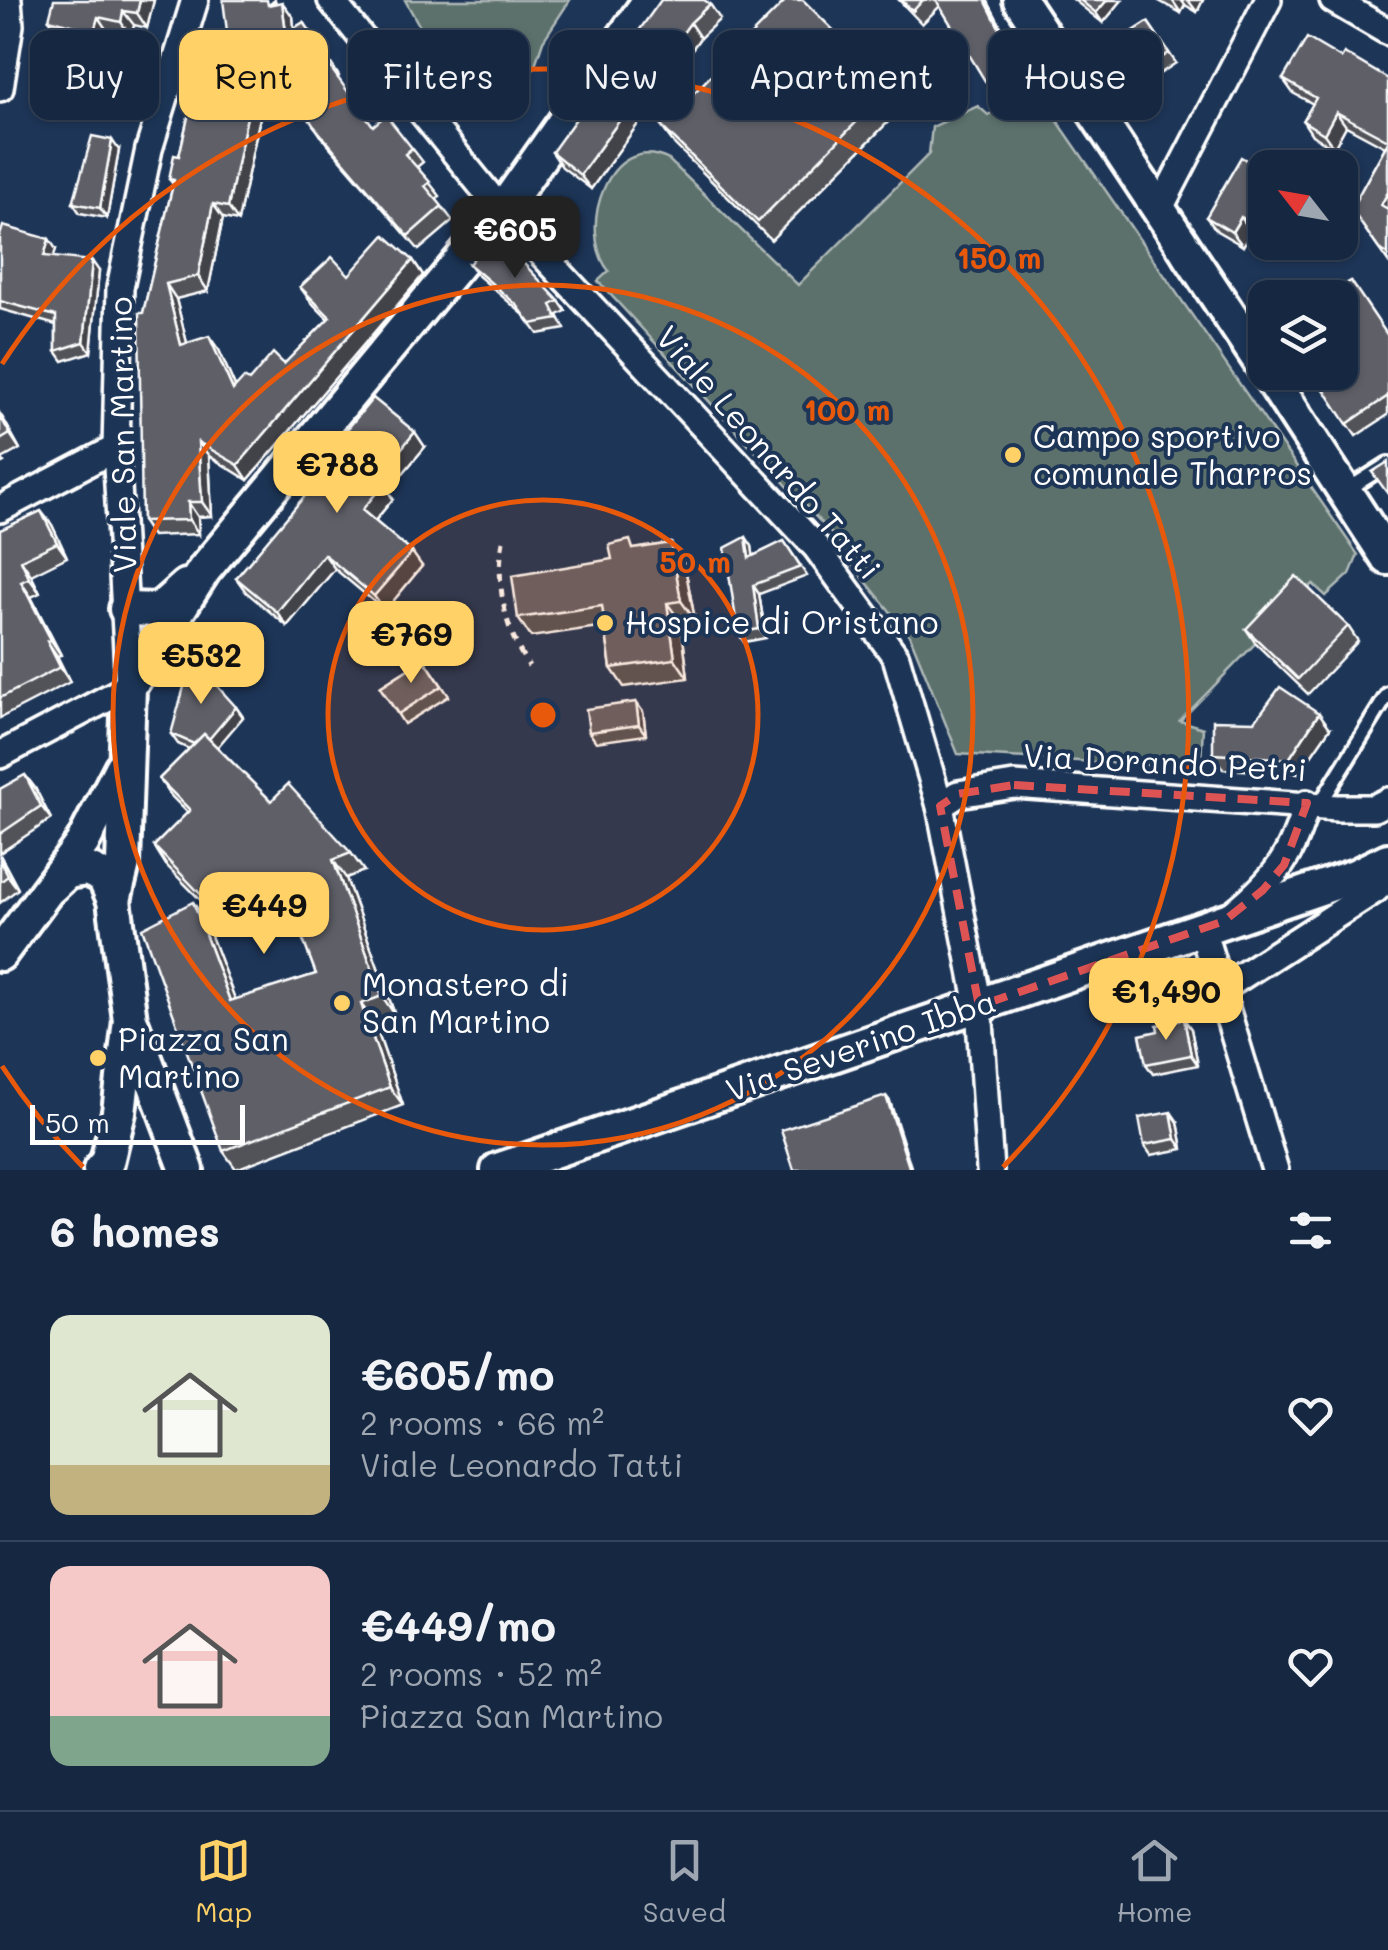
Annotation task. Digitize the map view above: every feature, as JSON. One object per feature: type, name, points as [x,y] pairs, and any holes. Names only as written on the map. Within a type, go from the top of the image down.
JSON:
[{"type":"street","name":"Viale San Martino","points":[[125,759],[130,687],[116,448],[120,288],[149,149],[195,0]]},
{"type":"street","name":"Viale Leonardo Tatti","points":[[331,0],[502,210],[816,548],[896,657],[940,806],[979,1006],[989,1168]]},
{"type":"street","points":[[0,755],[130,687],[204,570],[502,210],[650,0]]},
{"type":"street","points":[[1020,0],[1248,343]]},
{"type":"street","points":[[1160,208],[1268,0]]},
{"type":"street","points":[[1333,0],[1388,32]]},
{"type":"street","points":[[0,88],[10,25],[4,1]]},
{"type":"street","points":[[1278,390],[1388,558]]},
{"type":"street","points":[[0,509],[116,448]]},
{"type":"street","points":[[126,609],[160,610],[204,570]]},
{"type":"street","points":[[0,954],[83,842],[125,759]]},
{"type":"street","points":[[114,900],[122,864],[125,759]]},
{"type":"street","name":"Via Dorando Petri","points":[[940,806],[958,794],[1014,785],[1337,808],[1374,808],[1388,801]]},
{"type":"street","name":"Via Severino Ibba","points":[[1213,925],[1262,890],[1284,865],[1314,804]]},
{"type":"street","name":"Via Severino Ibba","points":[[498,1170],[1356,876],[1388,860]]},
{"type":"street","points":[[52,886],[67,872],[87,869],[104,878],[114,900],[130,1020],[187,1170]]},
{"type":"street","points":[[1220,990],[1388,878]]},
{"type":"street","points":[[1213,925],[1220,990],[1275,1170]]},
{"type":"street","points":[[100,1170],[107,1162],[120,1112],[130,1020]]},
{"type":"lane","points":[[1345,492],[1388,464]]},
{"type":"lane","points":[[1314,804],[1388,694]]},
{"type":"path","points":[[503,542],[501,569],[508,628],[528,666]]},
{"type":"highlighted area","points":[[1014,785],[1307,803],[1284,865],[1263,890],[1224,921],[979,1006],[940,806],[958,794]]},
{"type":"green space","points":[[405,0],[570,0],[549,30],[534,68],[529,71],[529,30],[422,30]]},
{"type":"green space","name":"Campo sportivo comunale Tharros","points":[[978,106],[988,120],[1057,120],[1358,555],[1350,574],[1326,596],[1313,584],[1180,721],[1203,728],[1201,760],[1182,759],[1180,767],[958,754],[910,636],[847,558],[839,542],[598,281],[609,271],[600,253],[597,210],[615,171],[629,159],[648,154],[669,160],[798,285],[929,154],[932,127],[947,120],[968,120],[968,111]]},
{"type":"building","points":[[54,0],[140,0],[137,13],[123,11],[121,22],[98,17],[94,30],[49,19]]},
{"type":"building","points":[[223,0],[267,0],[268,5],[282,2],[286,30],[227,30]]},
{"type":"building","points":[[661,0],[704,0],[710,4],[685,30],[639,30]]},
{"type":"building","points":[[786,0],[803,0],[833,30],[756,30]]},
{"type":"building","points":[[901,0],[923,0],[913,11]]},
{"type":"building","points":[[936,0],[985,0],[1000,30],[988,30],[988,80],[985,81],[968,53],[968,30],[954,30]]},
{"type":"building","points":[[1080,0],[1107,0],[1096,13]]},
{"type":"building","points":[[304,22],[309,30],[291,30]]},
{"type":"building","points":[[1148,22],[1153,30],[1135,30]]},
{"type":"building","points":[[1307,38],[1341,58],[1344,53],[1388,79],[1388,140],[1336,112],[1324,134],[1303,121],[1316,98],[1283,79]]},
{"type":"building","points":[[328,64],[348,92],[348,120],[369,120],[373,126],[380,120],[390,120],[412,148],[405,154],[430,182],[425,186],[442,206],[408,236],[310,120],[328,120]]},
{"type":"building","points":[[713,74],[713,120],[858,120],[758,222],[661,126],[667,120],[693,120],[693,94]]},
{"type":"building","points":[[187,120],[246,120],[228,207],[213,204],[198,276],[166,284],[181,345],[209,336],[233,390],[244,378],[249,381],[273,353],[284,364],[330,317],[300,287],[332,257],[349,275],[385,235],[413,260],[238,465],[198,442],[202,502],[188,502],[189,520],[142,521],[139,313],[143,313],[174,180],[169,179],[174,155],[179,156]]},
{"type":"building","points":[[575,120],[620,120],[580,175],[552,152]]},
{"type":"building","points":[[92,136],[112,140],[100,208],[73,203]]},
{"type":"building","points":[[1388,142],[1388,192],[1381,205],[1388,209],[1388,254],[1379,249],[1358,219],[1358,196]]},
{"type":"building","points":[[1241,157],[1248,161],[1248,221],[1241,217],[1232,232],[1206,217]]},
{"type":"building","points":[[3,226],[49,239],[44,256],[92,261],[84,342],[56,351],[56,316],[0,301]]},
{"type":"building","points":[[495,233],[559,301],[551,305],[558,319],[531,324],[517,305],[469,264]]},
{"type":"building","points":[[1358,291],[1388,336],[1388,396],[1347,424],[1325,390],[1358,390]]},
{"type":"building","points":[[373,398],[415,432],[376,479],[383,485],[362,510],[412,552],[374,596],[324,554],[277,612],[236,578],[328,468],[321,461]]},
{"type":"building","points":[[0,416],[10,434],[0,440]]},
{"type":"building","points":[[1388,462],[1388,494],[1372,472]]},
{"type":"building","points":[[41,511],[57,543],[21,560],[29,578],[21,582],[51,640],[47,641],[60,667],[0,698],[0,530]]},
{"type":"building","points":[[746,537],[749,558],[784,541],[801,567],[753,585],[759,629],[738,633],[725,548]]},
{"type":"building","name":"Hospice di Oristano","points":[[630,540],[633,549],[671,543],[681,601],[667,603],[675,659],[611,668],[602,606],[518,618],[512,576],[612,559],[609,545]]},
{"type":"building","points":[[1296,576],[1348,626],[1298,679],[1246,629]]},
{"type":"building","points":[[192,658],[236,707],[209,739],[204,734],[194,744],[171,734]]},
{"type":"building","points":[[424,659],[442,686],[398,714],[380,687]]},
{"type":"building","points":[[1280,687],[1319,713],[1289,759],[1213,754],[1213,720],[1255,721]]},
{"type":"building","points":[[636,702],[639,725],[589,732],[586,709]]},
{"type":"building","points":[[204,734],[271,801],[288,784],[351,853],[333,860],[382,996],[361,1004],[390,1087],[223,1151],[142,928],[193,902],[230,1001],[316,974],[280,879],[216,910],[154,846],[190,810],[159,779]]},
{"type":"building","points":[[25,775],[41,806],[0,834],[0,789]]},
{"type":"building","points":[[0,860],[8,876],[0,882]]},
{"type":"building","points":[[1184,1019],[1191,1055],[1146,1064],[1140,1035],[1158,1031],[1157,1025]]},
{"type":"building","points":[[886,1096],[910,1170],[794,1170],[781,1130]]},
{"type":"building","points":[[1171,1112],[1176,1139],[1144,1145],[1139,1118]]},
{"type":"place","name":"Campo sportivo comunale Tharros","points":[[1013,455]]},
{"type":"place","name":"Hospice di Oristano","points":[[605,623]]},
{"type":"place","name":"Monastero di San Martino","points":[[342,1003]]},
{"type":"place","name":"Piazza San Martino","points":[[98,1058]]}]
